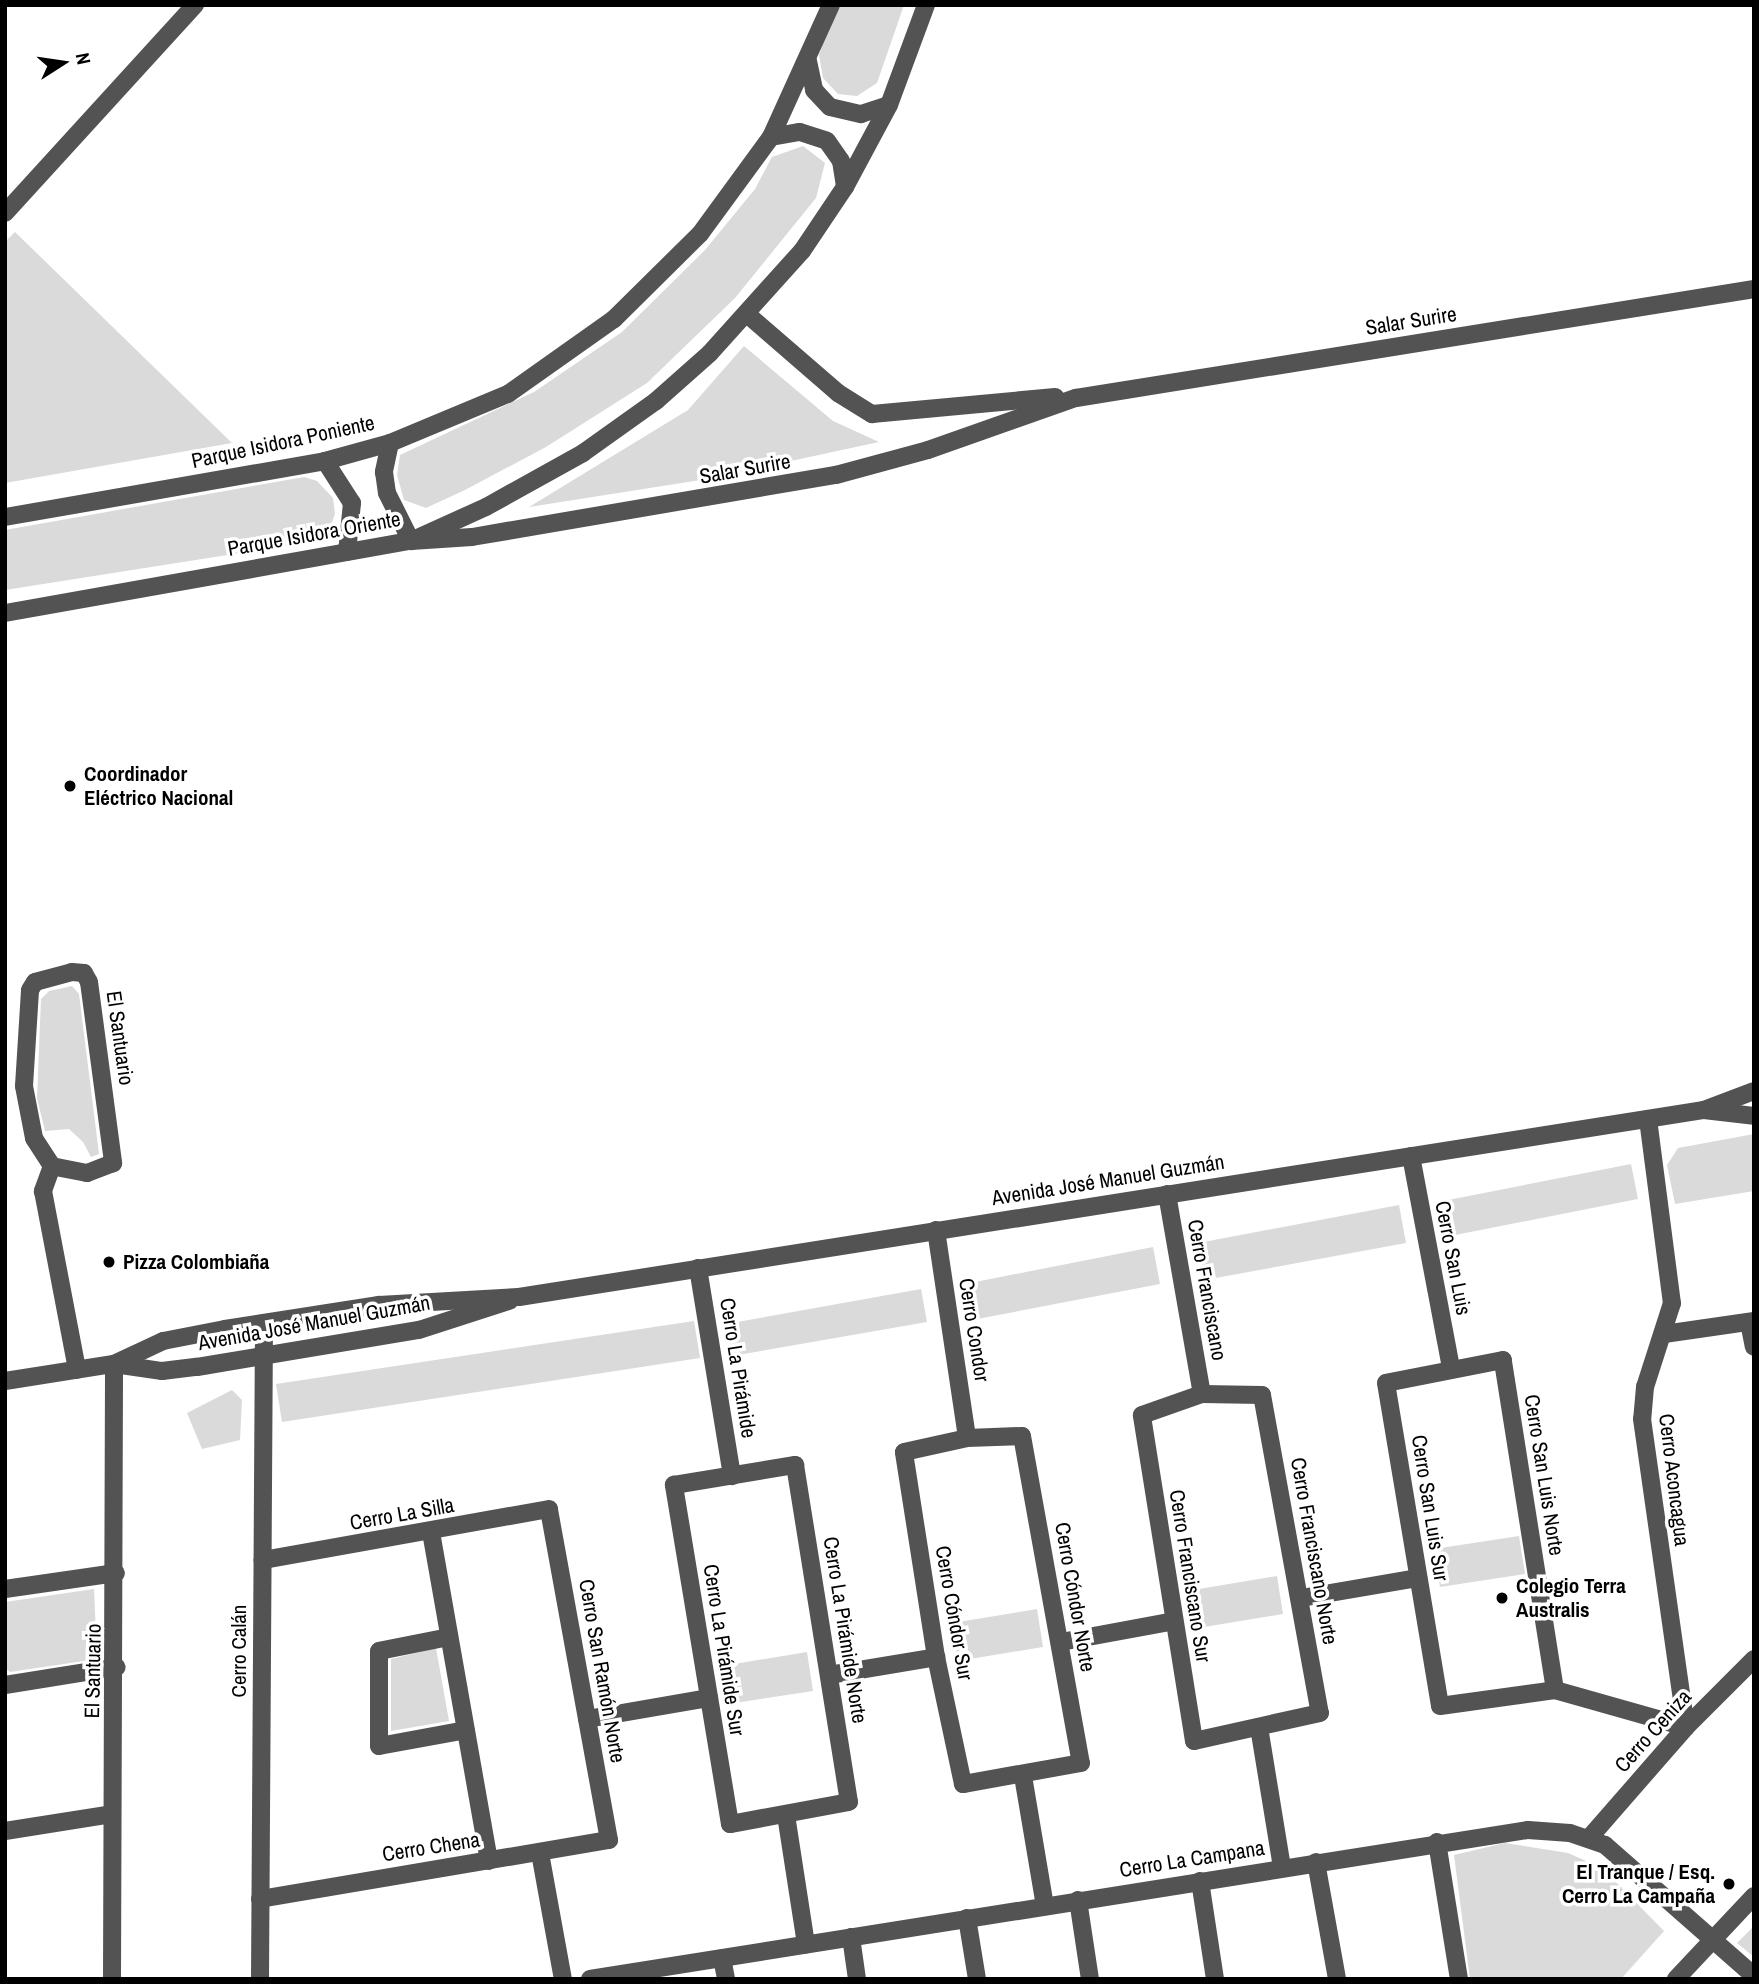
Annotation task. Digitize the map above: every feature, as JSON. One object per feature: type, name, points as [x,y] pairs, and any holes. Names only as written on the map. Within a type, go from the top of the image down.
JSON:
[{"type":"street","points":[[5,213],[195,5]]},
{"type":"street","name":"Parque Isidora Poniente","points":[[5,517],[325,461],[390,443],[508,394],[614,319],[700,234],[771,137],[808,61],[831,5]]},
{"type":"street","name":"Parque Isidora Oriente","points":[[5,612],[411,541],[486,508],[583,453],[656,401],[748,315],[802,251],[845,187],[889,105],[926,5]]},
{"type":"street","points":[[808,61],[814,90],[830,107],[861,114],[889,105]]},
{"type":"street","points":[[771,137],[800,132],[827,141],[841,161],[845,187]]},
{"type":"street","name":"Salar Surire","points":[[748,315],[838,393],[873,414],[905,414],[1010,399],[1076,398],[1754,289]]},
{"type":"street","name":"Salar Surire","points":[[411,541],[524,530],[811,481],[897,459],[1076,398]]},
{"type":"street","points":[[390,443],[384,472],[387,493],[411,541]]},
{"type":"street","points":[[325,461],[352,503],[347,552]]},
{"type":"street","name":"El Santuario","points":[[84,973],[113,1164],[87,1173],[52,1166],[34,1138],[24,1086],[30,990],[35,982],[84,973]]},
{"type":"street","name":"Avenida José Manuel Guzmán","points":[[5,1381],[114,1364],[163,1341],[264,1323],[414,1301],[519,1297],[1704,1110],[1754,1091]]},
{"type":"street","name":"Avenida José Manuel Guzmán","points":[[1704,1110],[1754,1116]]},
{"type":"street","name":"Cerro Aconcagua","points":[[1648,1119],[1657,1212],[1671,1288],[1664,1334],[1645,1387],[1642,1419],[1686,1727]]},
{"type":"street","name":"Cerro San Luis","points":[[1411,1156],[1451,1368]]},
{"type":"street","points":[[52,1166],[43,1191],[77,1370]]},
{"type":"street","name":"Cerro Franciscano","points":[[1167,1194],[1202,1394]]},
{"type":"street","name":"Cerro Condor","points":[[936,1230],[967,1438]]},
{"type":"street","name":"Cerro La Pirámide","points":[[698,1268],[732,1476]]},
{"type":"street","name":"Avenida José Manuel Guzmán","points":[[114,1364],[162,1371],[265,1356],[419,1330],[519,1297]]},
{"type":"street","points":[[1664,1334],[1751,1322],[1754,1347]]},
{"type":"street","name":"Cerro Calán","points":[[260,1979],[264,1323]]},
{"type":"street","name":"Cerro San Luis Norte","points":[[1451,1368],[1503,1360],[1555,1690]]},
{"type":"street","name":"El Santuario","points":[[113,1979],[112,1814],[117,1667],[114,1364]]},
{"type":"street","name":"Cerro San Luis Sur","points":[[1451,1368],[1386,1383],[1440,1706],[1555,1690]]},
{"type":"street","name":"Cerro Franciscano Norte","points":[[1202,1394],[1262,1395],[1301,1598],[1320,1713],[1259,1727]]},
{"type":"street","name":"Cerro Franciscano Sur","points":[[1202,1394],[1142,1415],[1194,1741],[1259,1727]]},
{"type":"street","name":"Cerro Cóndor Norte","points":[[967,1438],[1022,1436],[1061,1642],[1081,1763],[1023,1776]]},
{"type":"street","name":"Cerro Cóndor Sur","points":[[967,1438],[904,1452],[936,1657],[963,1784],[1023,1776]]},
{"type":"street","name":"Cerro La Pirámide Norte","points":[[732,1476],[795,1465],[829,1675],[849,1802],[786,1815]]},
{"type":"street","name":"Cerro La Pirámide Sur","points":[[732,1476],[674,1485],[730,1824],[786,1815]]},
{"type":"street","name":"Cerro La Silla","points":[[262,1560],[549,1510]]},
{"type":"street","name":"Cerro San Ramón Norte","points":[[549,1510],[609,1840]]},
{"type":"street","points":[[431,1532],[489,1861]]},
{"type":"street","points":[[5,1590],[116,1573]]},
{"type":"street","points":[[1301,1598],[1418,1578]]},
{"type":"street","points":[[1061,1642],[1174,1621]]},
{"type":"street","points":[[449,1637],[379,1651],[379,1746],[466,1730]]},
{"type":"street","points":[[829,1675],[936,1657]]},
{"type":"street","name":"Cerro Ceniza","points":[[1590,1837],[1686,1727],[1754,1659]]},
{"type":"street","points":[[5,1685],[117,1667]]},
{"type":"street","points":[[1555,1690],[1686,1727]]},
{"type":"street","points":[[587,1719],[709,1698]]},
{"type":"street","points":[[1259,1727],[1282,1867]]},
{"type":"street","points":[[1023,1776],[1045,1906]]},
{"type":"street","points":[[5,1831],[112,1814]]},
{"type":"street","points":[[786,1815],[806,1944]]},
{"type":"street","name":"Cerro La Campana","points":[[590,1979],[1437,1842],[1528,1830],[1590,1837],[1618,1856],[1754,1976]]},
{"type":"street","name":"Cerro Chena","points":[[260,1899],[609,1840]]},
{"type":"street","points":[[1437,1842],[1459,1979]]},
{"type":"street","points":[[540,1853],[562,1979]]},
{"type":"street","points":[[1316,1862],[1337,1979]]},
{"type":"street","points":[[1199,1881],[1215,1979]]},
{"type":"street","points":[[1676,1979],[1754,1896]]},
{"type":"street","points":[[1077,1900],[1090,1979]]},
{"type":"street","points":[[967,1918],[977,1979]]},
{"type":"street","points":[[851,1937],[857,1979]]},
{"type":"street","points":[[722,1958],[726,1979]]},
{"type":"shaded area","points":[[836,5],[904,5],[877,83],[857,96],[838,94],[823,78],[819,55]]},
{"type":"shaded area","points":[[803,146],[825,163],[816,198],[735,298],[647,383],[546,447],[465,490],[426,508],[404,500],[397,475],[400,455],[534,392],[622,332],[705,250],[755,189],[772,157]]},
{"type":"shaded area","points":[[15,232],[232,443],[5,483],[5,242]]},
{"type":"shaded area","points":[[744,346],[833,421],[879,442],[707,479],[529,507],[688,410]]},
{"type":"shaded area","points":[[304,477],[317,481],[333,498],[335,514],[328,533],[310,542],[5,590],[5,530]]},
{"type":"shaded area","points":[[72,986],[79,994],[99,1154],[91,1157],[83,1142],[69,1129],[45,1131],[37,1098],[41,999],[49,991]]},
{"type":"shaded area","points":[[1754,1134],[1754,1191],[1675,1204],[1667,1165],[1678,1148]]},
{"type":"shaded area","points":[[1631,1164],[1638,1199],[1445,1237],[1438,1202]]},
{"type":"shaded area","points":[[1399,1205],[1406,1243],[1205,1280],[1198,1243]]},
{"type":"shaded area","points":[[1153,1247],[1160,1284],[972,1320],[965,1284]]},
{"type":"shaded area","points":[[921,1289],[927,1322],[732,1356],[726,1324]]},
{"type":"shaded area","points":[[694,1321],[700,1358],[282,1422],[276,1384]]},
{"type":"shaded area","points":[[232,1390],[242,1400],[240,1440],[202,1449],[187,1413]]},
{"type":"shaded area","points":[[1519,1536],[1525,1574],[1440,1587],[1434,1549]]},
{"type":"shaded area","points":[[1277,1576],[1283,1614],[1198,1628],[1193,1590]]},
{"type":"shaded area","points":[[94,1589],[97,1659],[10,1672],[5,1668],[5,1602]]},
{"type":"shaded area","points":[[1037,1609],[1043,1647],[958,1661],[952,1623]]},
{"type":"shaded area","points":[[436,1648],[449,1721],[391,1731],[391,1659]]},
{"type":"shaded area","points":[[807,1652],[813,1691],[728,1704],[722,1666]]},
{"type":"shaded area","points":[[1505,1843],[1568,1853],[1602,1868],[1664,1931],[1621,1979],[1470,1979],[1454,1855]]},
{"type":"shaded area","points":[[1754,1926],[1754,1957],[1737,1943]]},
{"type":"place","name":"Coordinador Eléctrico Nacional","points":[[70,786]]},
{"type":"place","name":"Pizza Colombiaña","points":[[109,1262]]},
{"type":"place","name":"Colegio Terra Australis","points":[[1502,1598]]},
{"type":"place","name":"El Tranque / Esq. Cerro La Campaña","points":[[1729,1884]]}]
